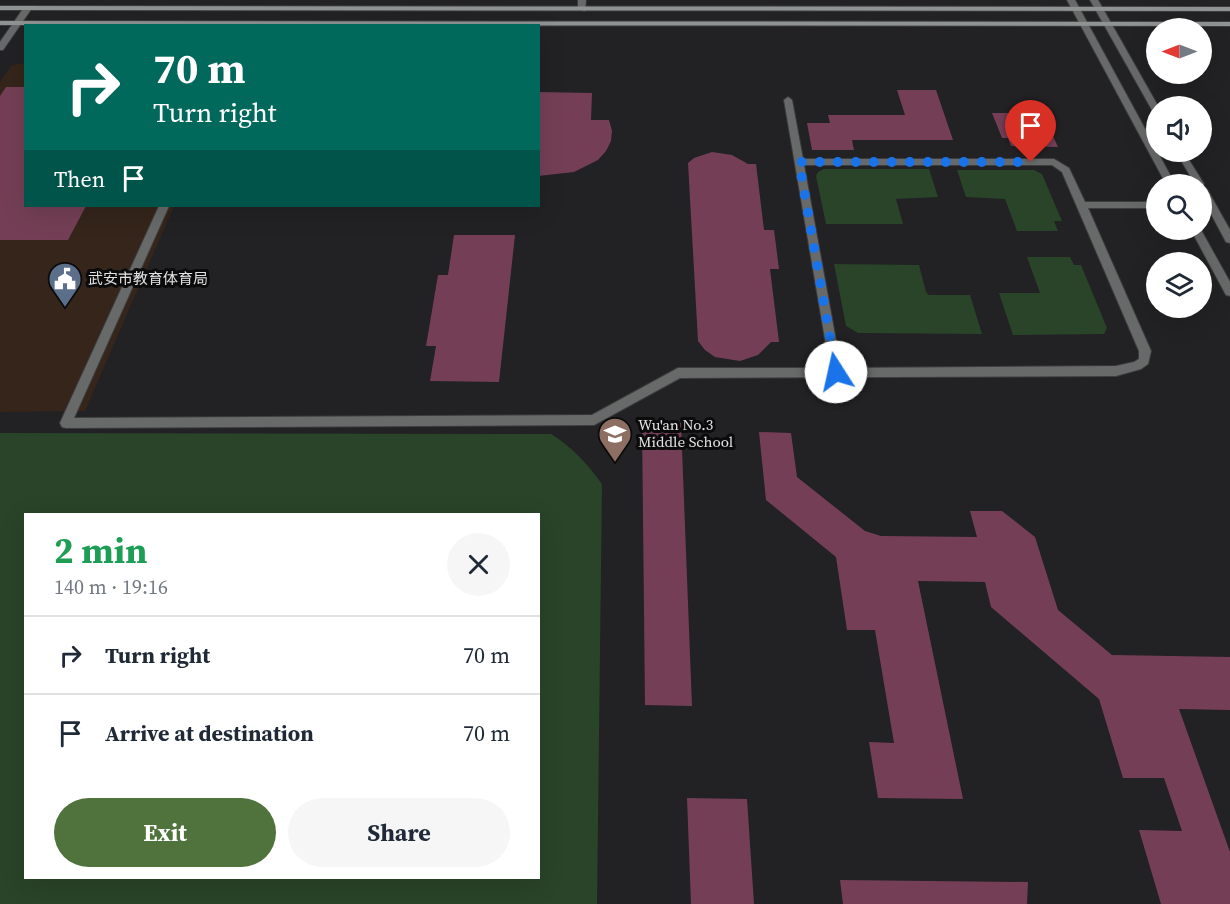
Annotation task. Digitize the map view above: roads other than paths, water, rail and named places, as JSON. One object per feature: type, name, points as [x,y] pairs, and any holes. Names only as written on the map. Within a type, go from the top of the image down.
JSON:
[{"type":"main road","points":[[0,8],[582,4],[1230,9]]},
{"type":"main road","points":[[0,23],[1230,24]]},
{"type":"street","points":[[1071,0],[1166,174]]},
{"type":"street","points":[[1094,0],[1148,96]]},
{"type":"street","points":[[0,48],[28,8]]},
{"type":"street","points":[[788,100],[836,372]]},
{"type":"street","points":[[164,207],[66,423],[594,420],[678,373],[1116,371],[1137,366],[1144,361],[1145,351],[1066,170],[1054,162],[799,162]]},
{"type":"street","points":[[1081,205],[1146,205]]},
{"type":"street","points":[[1212,207],[1230,239]]},
{"type":"street","points":[[1201,240],[1230,292]]},
{"type":"place","name":"武安市教育体育局","points":[[65,308]]},
{"type":"place","name":"Wu'an No.3 Middle School","points":[[615,463]]}]
